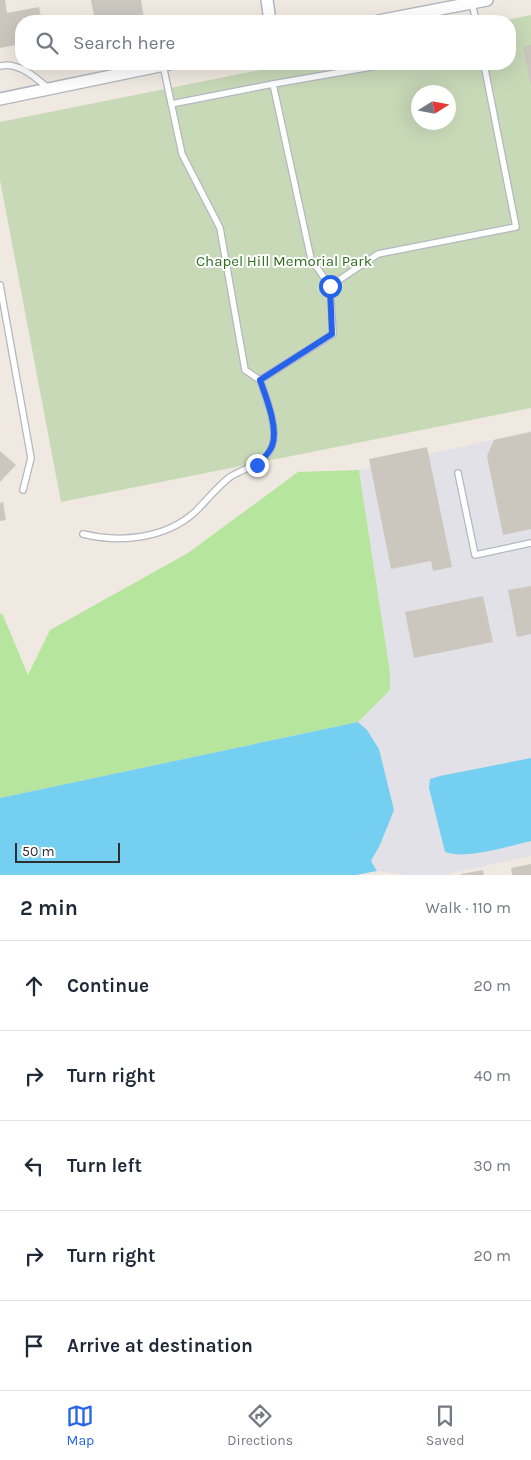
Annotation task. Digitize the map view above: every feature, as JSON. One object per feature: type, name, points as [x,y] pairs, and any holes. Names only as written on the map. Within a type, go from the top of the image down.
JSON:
[{"type":"street","points":[[267,0],[269,15]]},
{"type":"street","points":[[409,15],[487,0]]},
{"type":"street","points":[[0,99],[138,70]]},
{"type":"lane","points":[[472,3],[475,15]]},
{"type":"lane","points":[[0,66],[5,64],[15,66]]},
{"type":"lane","points":[[24,70],[33,74],[49,89]]},
{"type":"lane","points":[[83,534],[108,539],[126,539],[167,529],[194,512],[220,484],[234,474],[257,465],[272,448],[274,439],[267,400],[260,380],[245,370],[220,228],[182,154],[171,104],[167,70]]},
{"type":"lane","points":[[171,104],[354,70]]},
{"type":"lane","points":[[330,286],[378,254],[516,227],[485,70]]},
{"type":"lane","points":[[260,380],[332,334],[330,286],[311,259],[273,84]]},
{"type":"lane","points":[[0,285],[31,458],[23,490]]},
{"type":"lane","points":[[458,473],[475,555],[531,543]]},
{"type":"shaded area","points":[[531,431],[531,758],[440,776],[468,855],[531,841],[531,856],[449,875],[406,875],[377,871],[371,861],[380,845],[384,772],[379,749],[367,730],[358,722],[390,690],[390,672],[359,470]]},
{"type":"green space","name":"Chapel Hill Memorial Park","points":[[531,15],[531,408],[61,502],[0,180],[0,122],[260,70],[516,70],[516,18]]},
{"type":"green space","points":[[359,470],[390,672],[390,690],[358,722],[0,798],[0,615],[2,613],[28,675],[50,630],[188,553],[298,472]]},
{"type":"water","points":[[358,722],[367,730],[379,749],[394,810],[380,845],[371,861],[377,871],[356,875],[0,875],[0,798]]},
{"type":"water","points":[[531,758],[531,841],[476,853],[454,854],[445,852],[429,788],[430,779]]},
{"type":"building","points":[[0,0],[5,0],[7,13],[39,7],[41,15],[15,15],[15,45],[0,48]]},
{"type":"building","points":[[91,0],[141,0],[143,15],[94,15]]},
{"type":"building","points":[[531,45],[531,83],[530,83],[523,47]]},
{"type":"building","points":[[531,432],[531,529],[503,535],[487,456],[494,440]]},
{"type":"building","points":[[427,447],[452,567],[433,571],[431,561],[391,569],[369,459]]},
{"type":"building","points":[[0,451],[16,465],[0,482]]},
{"type":"building","points":[[3,502],[6,520],[0,521],[0,503]]},
{"type":"building","points":[[531,586],[531,634],[517,637],[508,590]]},
{"type":"building","points":[[483,596],[493,642],[414,658],[405,612]]},
{"type":"building","points":[[531,864],[531,875],[512,875],[511,868]]},
{"type":"building","points":[[483,870],[484,875],[461,875],[461,874]]},
{"type":"route","points":[[257,465],[272,448],[274,439],[267,400],[260,380],[332,334],[330,286]]}]
